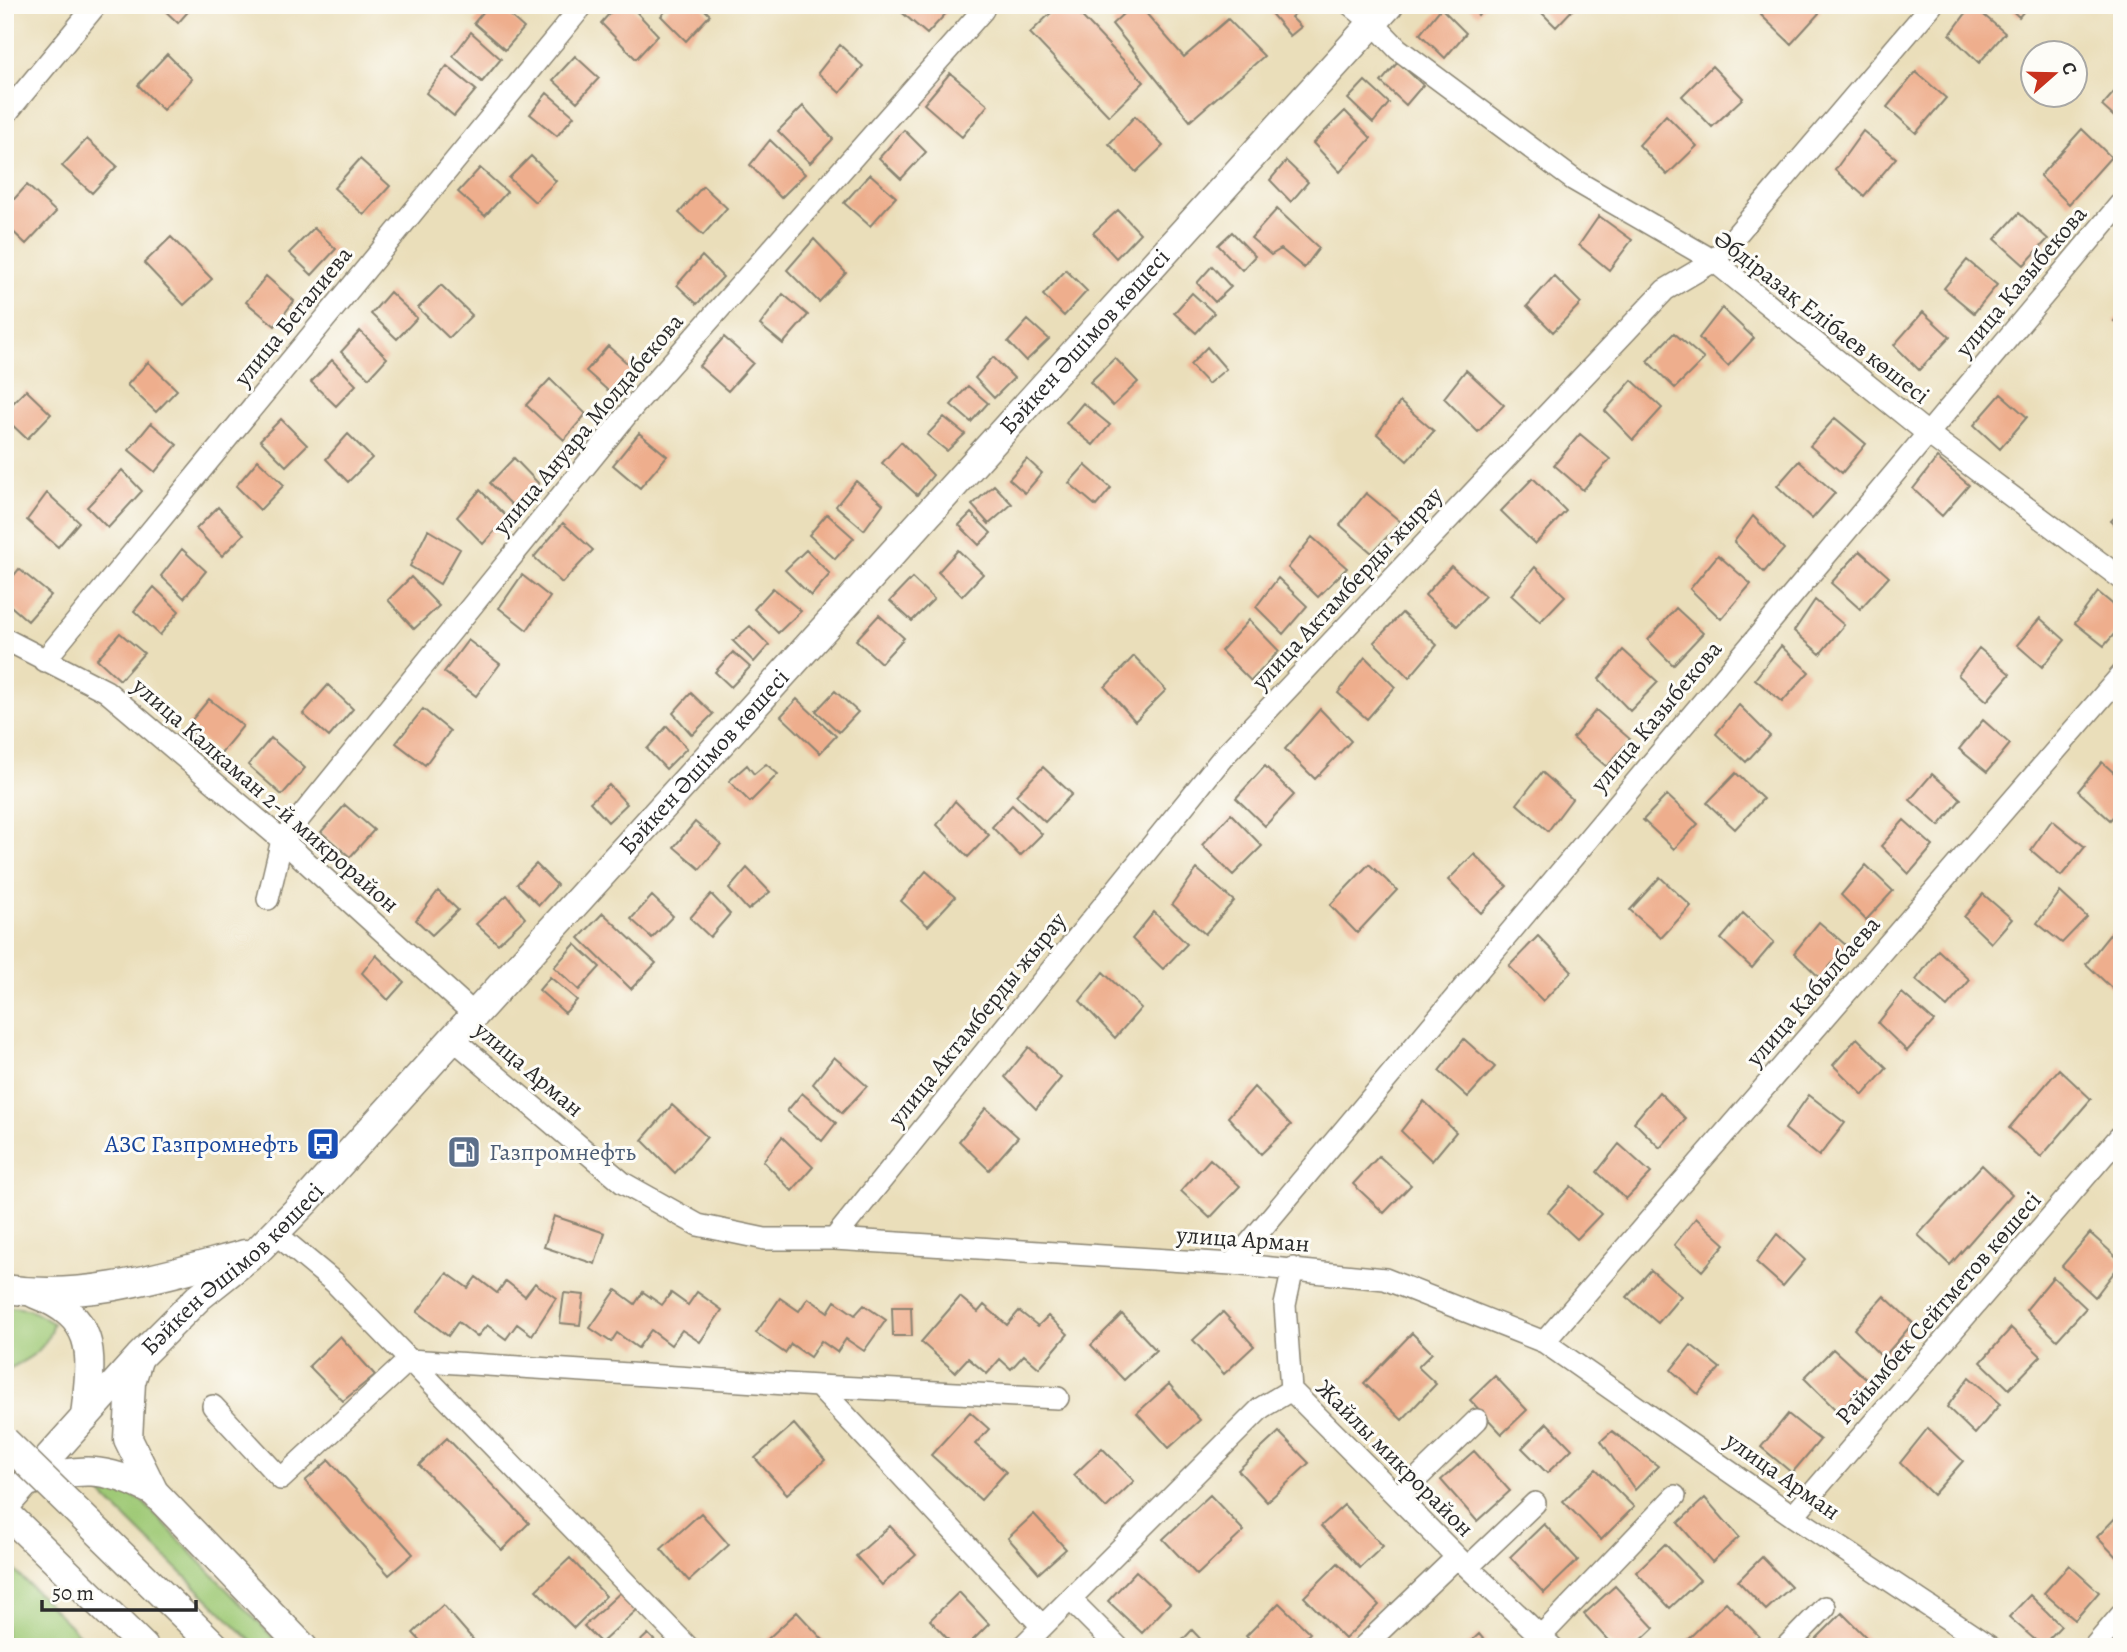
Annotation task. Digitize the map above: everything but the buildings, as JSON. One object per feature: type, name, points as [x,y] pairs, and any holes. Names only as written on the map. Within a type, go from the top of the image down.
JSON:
[{"type":"main road","name":"Бәйкен Әшімов көшесі","points":[[5,1506],[139,1357],[200,1297],[266,1242],[1381,14]]},
{"type":"main road","points":[[17,1290],[114,1288],[266,1242]]},
{"type":"main road","points":[[17,1290],[59,1303],[73,1313],[82,1326],[91,1361],[85,1417]]},
{"type":"main road","points":[[139,1357],[131,1382],[128,1439],[154,1492]]},
{"type":"main road","points":[[5,1441],[216,1647]]},
{"type":"main road","points":[[27,1482],[65,1472],[102,1471],[125,1476],[154,1492],[303,1647]]},
{"type":"main road","points":[[5,1512],[144,1647]]},
{"type":"street","points":[[5,115],[96,5]]},
{"type":"street","name":"улица Бегалиева","points":[[44,661],[583,5]]},
{"type":"street","name":"улица Ануара Молдабекова","points":[[268,899],[282,840],[638,401],[983,10],[982,5]]},
{"type":"street","name":"Әбдіразақ Елібаев көшесі","points":[[1351,5],[1381,14],[1398,49],[1574,180],[1714,261],[1927,433],[2122,579]]},
{"type":"street","name":"улица Актамберды жырау","points":[[834,1238],[1224,756],[1665,290],[1714,261],[1932,5]]},
{"type":"street","name":"улица Казыбекова","points":[[1232,1264],[2122,202]]},
{"type":"street","name":"улица Калкаман 2-й микрорайон","points":[[5,639],[106,691],[282,840],[475,1014]]},
{"type":"street","name":"улица Кабылбаева","points":[[1544,1342],[2122,674]]},
{"type":"street","name":"улица Арман","points":[[452,1038],[623,1183],[698,1225],[765,1240],[834,1238],[1293,1268],[1385,1279],[1544,1342],[1793,1516],[1990,1647]]},
{"type":"street","name":"Райымбек Сейтметов көшесі","points":[[1793,1516],[2122,1134]]},
{"type":"street","points":[[266,1242],[334,1282],[688,1647]]},
{"type":"street","name":"Жайлы микрорайон","points":[[1293,1268],[1285,1306],[1292,1390],[1462,1562],[1546,1641]]},
{"type":"street","points":[[212,1406],[281,1479],[409,1360],[1058,1398]]},
{"type":"street","points":[[818,1386],[1042,1626]]},
{"type":"street","points":[[1022,1647],[1261,1408],[1292,1390]]},
{"type":"street","points":[[1398,1497],[1477,1420]]},
{"type":"street","points":[[1546,1641],[1675,1496]]},
{"type":"street","points":[[1363,1647],[1535,1503]]},
{"type":"street","points":[[1070,1599],[1118,1647]]},
{"type":"street","points":[[1786,1647],[1825,1607]]},
{"type":"street","points":[[2094,1647],[2122,1615]]},
{"type":"green space","points":[[5,1306],[28,1309],[53,1323],[46,1341],[36,1353],[5,1371]]},
{"type":"green space","points":[[91,1484],[126,1492],[143,1502],[282,1647],[257,1647]]},
{"type":"green space","points":[[13,1569],[92,1647],[5,1647],[5,1581]]},
{"type":"place","name":"АЗС Газпромнефть","points":[[323,1144]]},
{"type":"place","name":"Газпромнефть","points":[[464,1152]]}]
